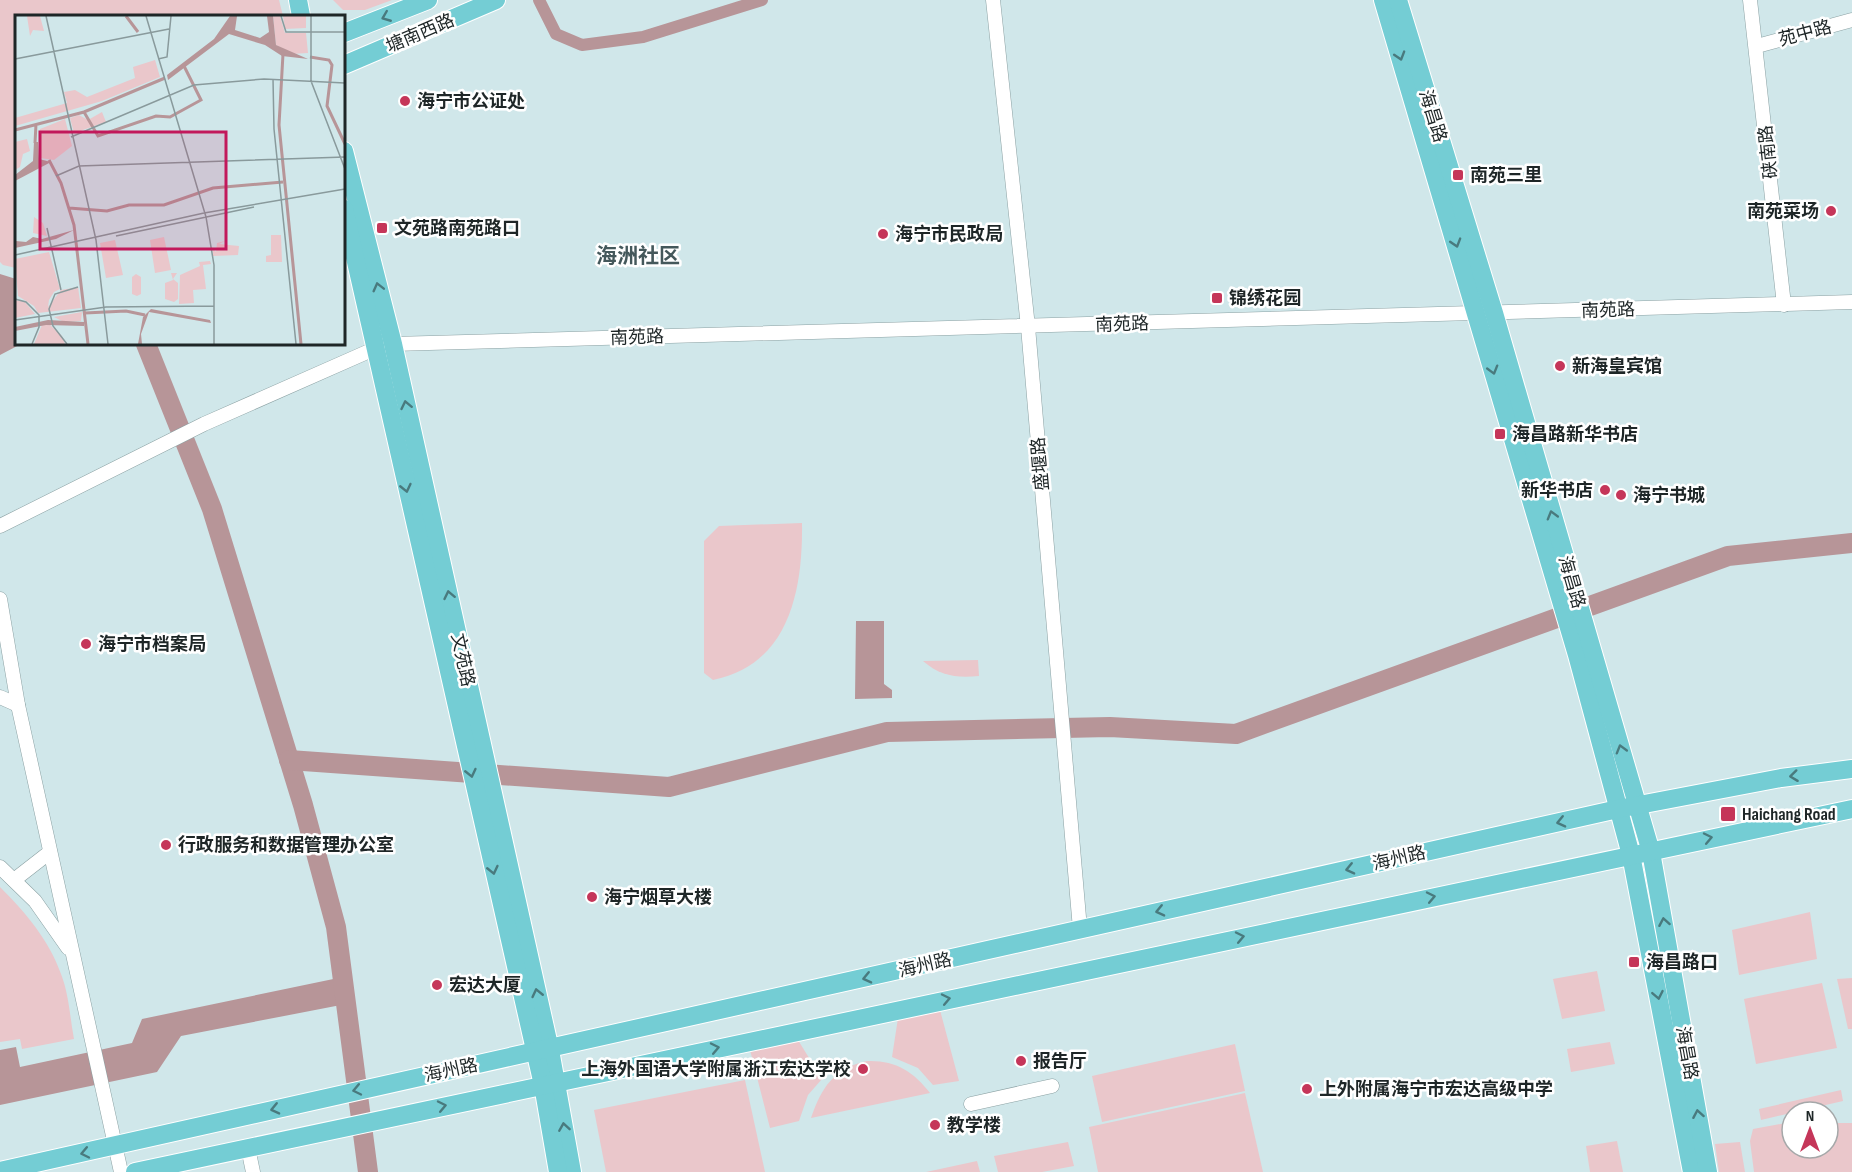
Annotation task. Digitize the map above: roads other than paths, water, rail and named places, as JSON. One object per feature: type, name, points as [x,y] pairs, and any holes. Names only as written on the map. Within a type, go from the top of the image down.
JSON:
[{"type":"main road","points":[[298,0],[301,15]]},
{"type":"main road","points":[[308,0],[311,15]]},
{"type":"main road","name":"塘南西路","points":[[345,33],[428,0]]},
{"type":"main road","name":"塘南西路","points":[[345,65],[496,0]]},
{"type":"main road","name":"海昌路","points":[[1383,0],[1485,313]]},
{"type":"main road","name":"海昌路","points":[[1398,0],[1485,313],[1584,652],[1638,805],[1651,852],[1708,1172]]},
{"type":"main road","name":"文苑路","points":[[345,155],[393,344],[471,734]]},
{"type":"main road","name":"文苑路","points":[[345,214],[374,349],[471,734],[542,1051],[572,1172]]},
{"type":"main road","name":"海昌路","points":[[1584,652],[1618,809],[1631,855],[1692,1172]]},
{"type":"main road","name":"海州路","points":[[0,1171],[1618,809],[1781,777],[1852,769]]},
{"type":"main road","name":"海州路","points":[[135,1172],[195,1166],[248,1148],[1852,809]]},
{"type":"main road","name":"文苑路","points":[[550,1083],[558,1172]]},
{"type":"street","name":"盛堰路","points":[[993,0],[1028,327],[1080,929]]},
{"type":"street","name":"硖南路","points":[[1750,0],[1757,46],[1784,305]]},
{"type":"street","name":"苑中路","points":[[1757,46],[1852,20]]},
{"type":"street","name":"南苑路","points":[[0,526],[204,424],[374,349],[393,344],[1852,302]]},
{"type":"street","points":[[0,599],[18,705],[121,1172]]},
{"type":"street","points":[[0,697],[18,705]]},
{"type":"street","points":[[14,880],[50,852]]},
{"type":"street","points":[[0,867],[35,901],[72,954]]},
{"type":"street","points":[[970,1104],[1052,1086]]},
{"type":"street","points":[[248,1148],[253,1172]]},
{"type":"waterway","points":[[539,0],[556,34],[582,45],[643,37],[762,0]]},
{"type":"waterway","points":[[146,345],[212,509],[303,805],[336,927],[368,1172]]},
{"type":"waterway","points":[[289,760],[669,787],[887,732],[1110,727],[1236,734],[1728,556],[1852,543]]},
{"type":"place","name":"海宁市公证处","points":[[405,101]]},
{"type":"place","name":"南苑三里","points":[[1458,175]]},
{"type":"place","name":"南苑菜场","points":[[1831,211]]},
{"type":"place","name":"文苑路南苑路口","points":[[382,228]]},
{"type":"place","name":"海宁市民政局","points":[[883,234]]},
{"type":"place","name":"锦绣花园","points":[[1217,298]]},
{"type":"place","name":"新海皇宾馆","points":[[1560,366]]},
{"type":"place","name":"海昌路新华书店","points":[[1500,434]]},
{"type":"place","name":"新华书店","points":[[1605,490]]},
{"type":"place","name":"海宁书城","points":[[1621,495]]},
{"type":"place","name":"海宁市档案局","points":[[86,644]]},
{"type":"place","name":"Haichang Road","points":[[1728,814]]},
{"type":"place","name":"行政服务和数据管理办公室","points":[[166,845]]},
{"type":"place","name":"海宁烟草大楼","points":[[592,897]]},
{"type":"place","name":"海昌路口","points":[[1634,962]]},
{"type":"place","name":"宏达大厦","points":[[437,985]]},
{"type":"place","name":"报告厅","points":[[1021,1061]]},
{"type":"place","name":"上海外国语大学附属浙江宏达学校","points":[[863,1069]]},
{"type":"place","name":"上外附属海宁市宏达高级中学","points":[[1307,1089]]},
{"type":"place","name":"教学楼","points":[[935,1125]]},
{"type":"district","name":"海洲社区","points":[[638,256]]}]
